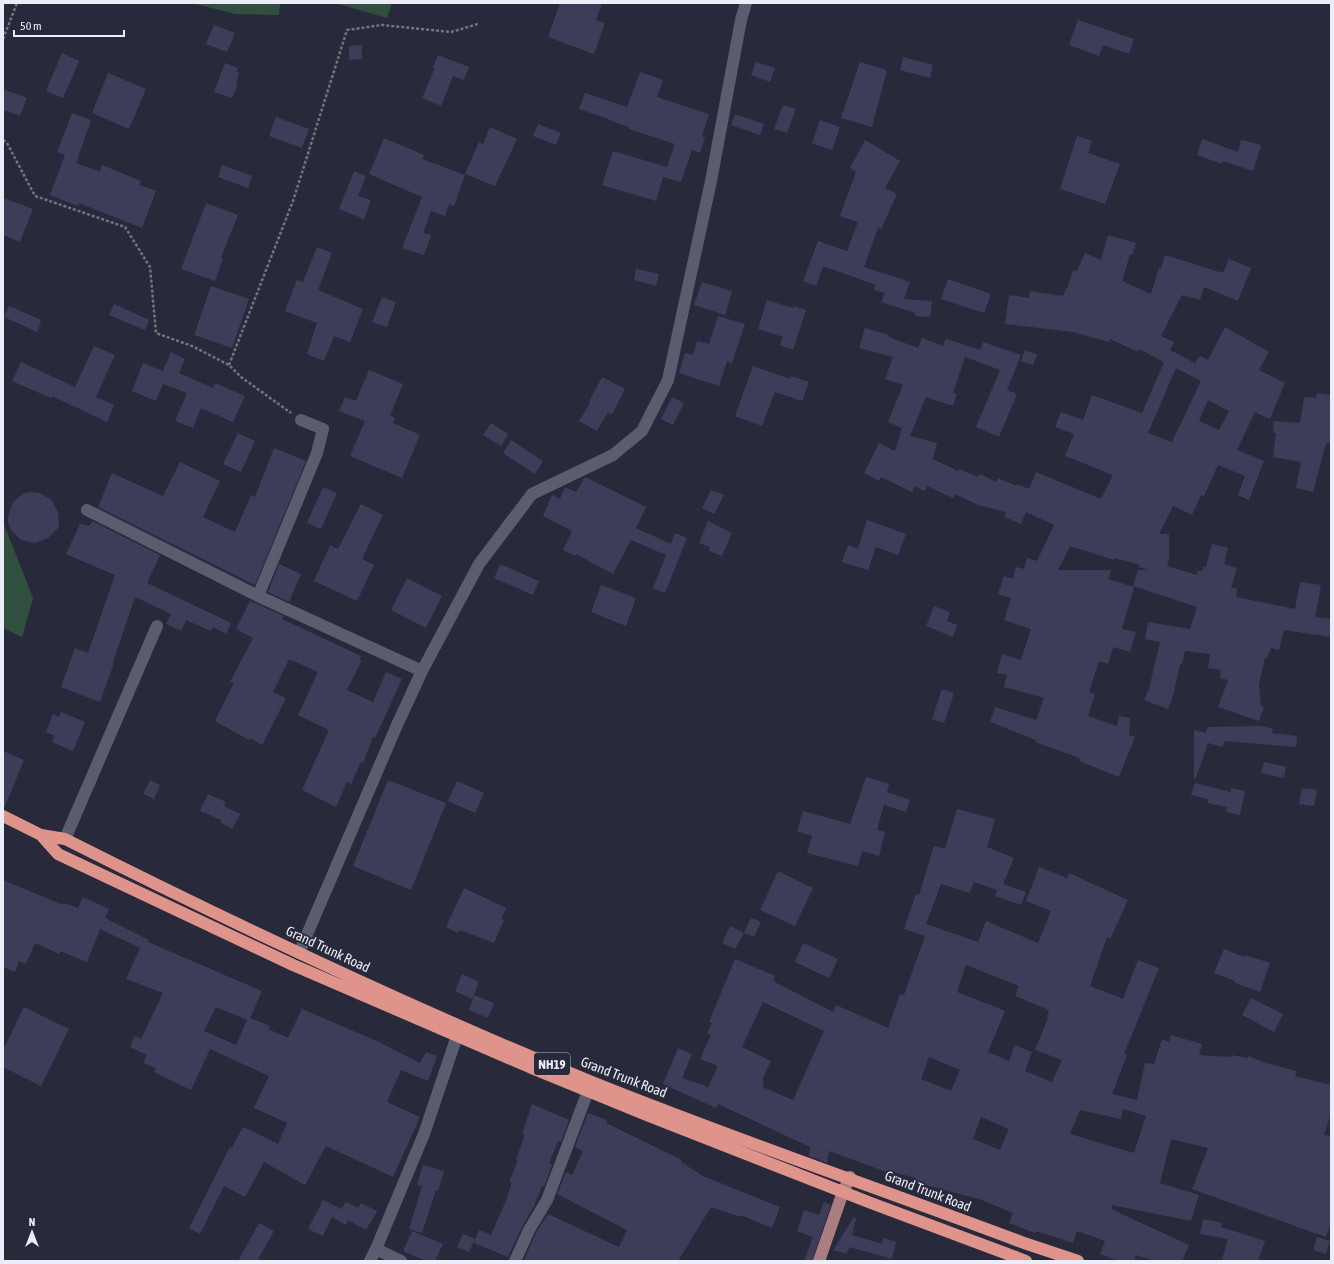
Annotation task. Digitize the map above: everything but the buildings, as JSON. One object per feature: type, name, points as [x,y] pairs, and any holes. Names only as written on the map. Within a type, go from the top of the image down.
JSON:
[{"type":"highway","name":"Grand Trunk Road","points":[[3,816],[41,835],[65,839],[196,905],[299,953],[594,1082],[850,1178],[1078,1261]]},
{"type":"highway","name":"Grand Trunk Road","points":[[41,835],[58,854],[294,965],[457,1036],[588,1091],[843,1192],[1026,1261]]},
{"type":"main road","points":[[819,1261],[843,1192],[850,1178]]},
{"type":"street","points":[[299,953],[397,725],[422,671],[479,564],[532,494],[613,455],[642,431],[668,380],[711,181],[741,20],[746,3]]},
{"type":"street","points":[[258,596],[317,453],[323,429],[301,420]]},
{"type":"street","points":[[88,510],[258,596],[422,671]]},
{"type":"street","points":[[65,839],[157,626]]},
{"type":"street","points":[[370,1261],[424,1134],[457,1036]]},
{"type":"street","points":[[515,1261],[529,1230],[547,1200],[588,1091]]},
{"type":"street","points":[[376,1249],[401,1261]]},
{"type":"path","points":[[3,39],[16,3]]},
{"type":"path","points":[[229,365],[293,201],[347,30],[382,25],[451,32],[478,24]]},
{"type":"path","points":[[3,140],[7,143],[35,196],[125,227],[150,267],[156,333],[192,346],[229,365],[241,377],[301,420]]},
{"type":"green space","points":[[192,3],[280,3],[279,15],[235,14]]},
{"type":"green space","points":[[335,3],[392,3],[387,18]]},
{"type":"green space","points":[[3,522],[33,598],[22,637],[3,628]]}]
